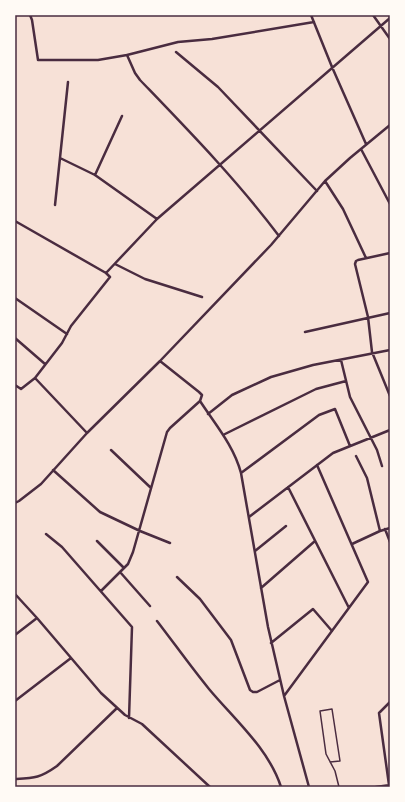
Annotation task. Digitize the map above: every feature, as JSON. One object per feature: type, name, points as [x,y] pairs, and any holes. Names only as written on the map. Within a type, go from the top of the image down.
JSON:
[{"type":"street","points":[[30,15],[38,60],[98,60],[127,55],[178,42],[212,39],[314,22]]},
{"type":"street","points":[[311,15],[366,144]]},
{"type":"street","points":[[373,15],[390,39]]},
{"type":"street","points":[[106,273],[157,219],[390,18]]},
{"type":"street","points":[[176,52],[218,87],[317,191]]},
{"type":"street","points":[[127,55],[135,73],[140,80],[220,164],[251,199],[279,236]]},
{"type":"street","points":[[55,205],[68,82]]},
{"type":"street","points":[[95,175],[122,116]]},
{"type":"street","points":[[15,503],[41,484],[87,433],[160,361],[279,236],[325,181],[360,149],[390,125]]},
{"type":"street","points":[[360,149],[390,204]]},
{"type":"street","points":[[60,158],[95,175],[157,219]]},
{"type":"street","points":[[325,181],[343,209],[366,258]]},
{"type":"street","points":[[15,221],[106,273],[110,277],[71,326],[62,343],[35,378],[21,390],[15,385]]},
{"type":"street","points":[[390,253],[358,260],[355,264],[368,317],[372,352],[390,396]]},
{"type":"street","points":[[115,264],[145,279],[202,297]]},
{"type":"street","points":[[15,298],[67,334]]},
{"type":"street","points":[[305,332],[390,313]]},
{"type":"street","points":[[15,338],[45,364]]},
{"type":"street","points":[[208,414],[232,395],[270,377],[313,364],[341,360],[372,352],[390,350]]},
{"type":"street","points":[[341,360],[350,397],[371,438],[382,466]]},
{"type":"street","points":[[101,590],[128,564],[134,552],[167,432],[200,401],[202,397],[201,394],[160,361]]},
{"type":"street","points":[[35,378],[87,433]]},
{"type":"street","points":[[223,435],[316,389],[346,381]]},
{"type":"street","points":[[200,401],[223,435],[239,463],[242,473],[271,643],[284,696],[310,787]]},
{"type":"street","points":[[242,473],[319,415],[336,409],[350,446]]},
{"type":"street","points":[[249,517],[333,453],[390,430]]},
{"type":"street","points":[[111,450],[152,488]]},
{"type":"street","points":[[356,456],[367,478],[380,530]]},
{"type":"street","points":[[284,696],[368,582],[317,465]]},
{"type":"street","points":[[54,470],[100,512],[170,543]]},
{"type":"street","points":[[288,487],[349,608]]},
{"type":"street","points":[[255,551],[286,526]]},
{"type":"street","points":[[352,544],[380,530],[390,528]]},
{"type":"street","points":[[385,529],[390,542]]},
{"type":"street","points":[[46,534],[62,547],[132,627],[129,718]]},
{"type":"street","points":[[97,541],[124,568]]},
{"type":"street","points":[[261,588],[315,541]]},
{"type":"street","points":[[120,572],[150,606]]},
{"type":"street","points":[[177,577],[200,598],[231,640],[250,690],[257,692],[280,680]]},
{"type":"street","points":[[15,594],[101,693],[129,718],[142,724],[210,787]]},
{"type":"street","points":[[271,643],[313,609],[332,631]]},
{"type":"street","points":[[15,635],[37,618]]},
{"type":"street","points":[[157,621],[208,688],[267,756],[277,775],[281,787]]},
{"type":"street","points":[[15,701],[72,658]]},
{"type":"street","points":[[376,787],[390,785],[379,713],[390,702]]},
{"type":"street","points":[[15,779],[37,778],[46,774],[117,708]]},
{"type":"lane","points":[[330,762],[340,762],[332,709],[320,711],[326,754],[330,762],[335,771],[339,787]]}]
